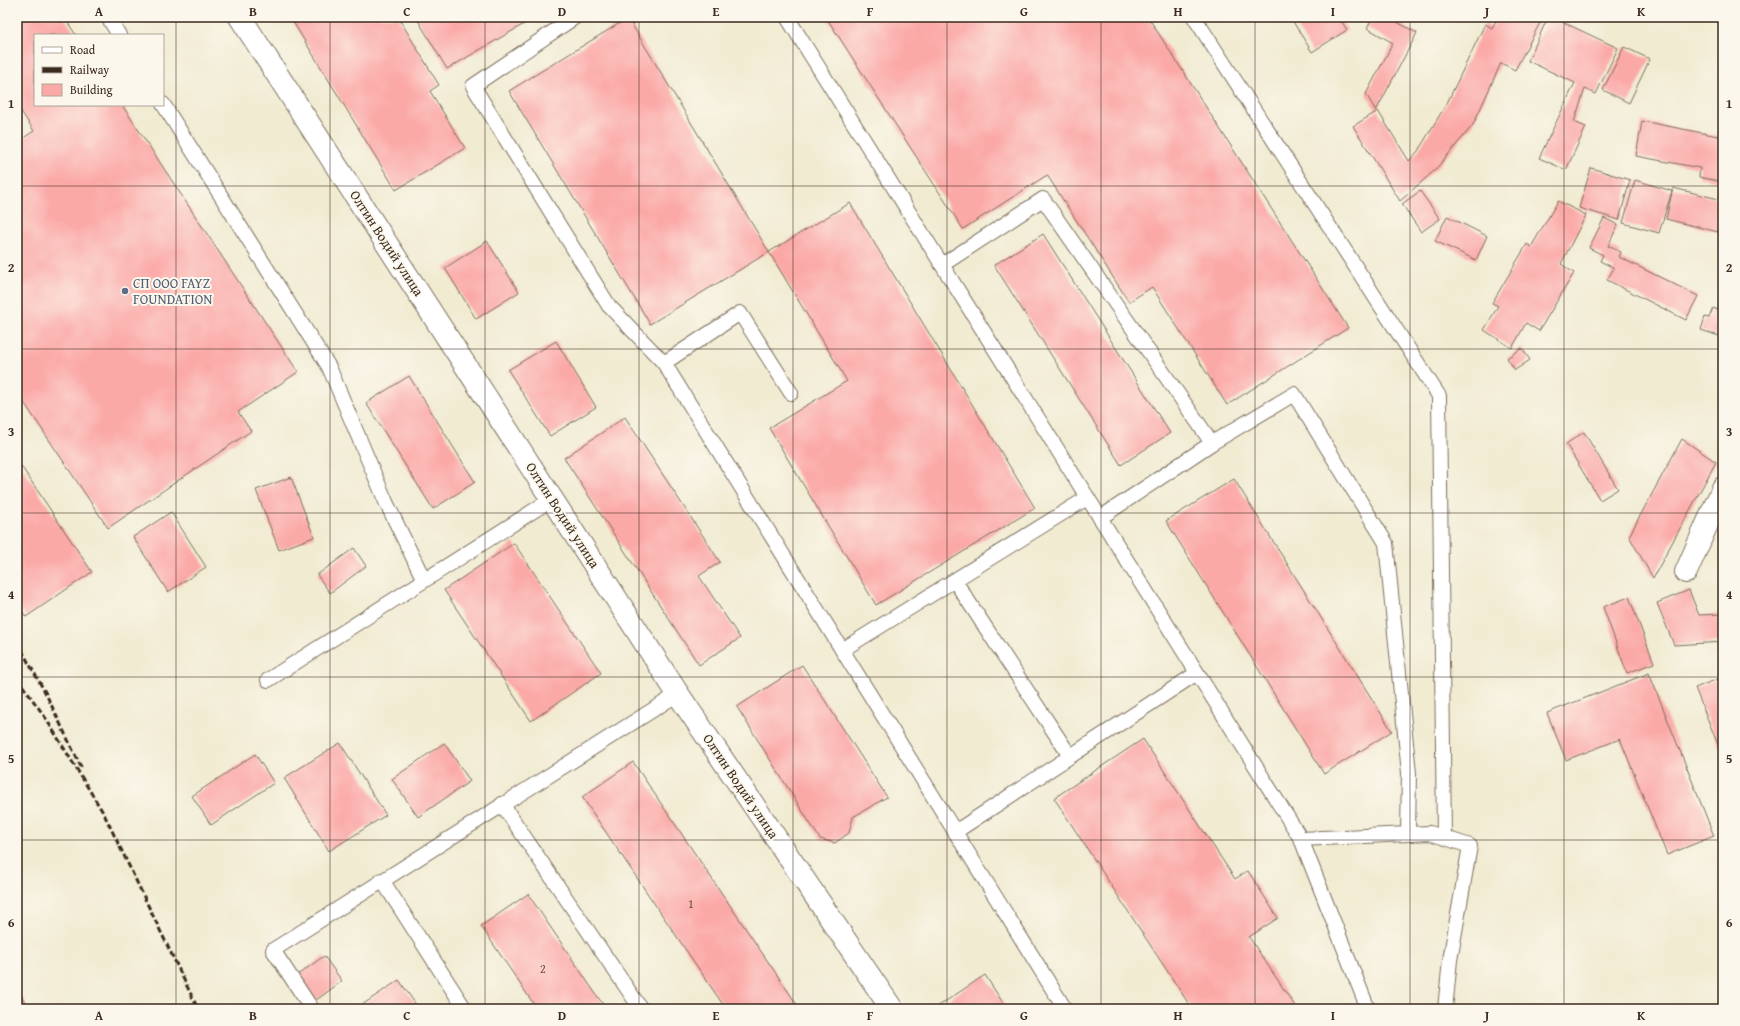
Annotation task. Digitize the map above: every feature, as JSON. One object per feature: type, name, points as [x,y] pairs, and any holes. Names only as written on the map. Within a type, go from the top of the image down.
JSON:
[{"type":"street","name":"Олтин Водий улица","points":[[240,17],[678,694],[892,1009]]},
{"type":"street","points":[[1686,572],[1723,488]]},
{"type":"lane","points":[[108,17],[118,34]]},
{"type":"lane","points":[[575,17],[473,86],[609,306],[664,363],[1065,1009]]},
{"type":"lane","points":[[787,17],[1301,839],[1368,1009]]},
{"type":"lane","points":[[1194,17],[1439,396],[1444,837]]},
{"type":"lane","points":[[164,106],[329,367],[386,502],[424,580]]},
{"type":"lane","points":[[942,265],[1044,199],[1212,443]]},
{"type":"lane","points":[[664,363],[740,313],[792,393]]},
{"type":"lane","points":[[1100,518],[1212,443],[1294,394],[1386,543],[1409,773],[1408,834]]},
{"type":"lane","points":[[842,650],[1087,498]]},
{"type":"lane","points":[[268,680],[552,499]]},
{"type":"lane","points":[[955,581],[1070,756]]},
{"type":"lane","points":[[955,832],[1197,673]]},
{"type":"lane","points":[[312,1009],[273,950],[678,694]]},
{"type":"lane","points":[[502,804],[641,1009]]},
{"type":"lane","points":[[1301,839],[1430,833],[1470,846],[1450,960],[1446,1009]]},
{"type":"lane","points":[[382,880],[465,1009]]},
{"type":"building","points":[[17,17],[64,17],[75,34],[34,34],[34,106],[123,106],[298,372],[238,412],[251,431],[108,528],[17,392],[17,142],[34,131],[17,105]]},
{"type":"building","points":[[290,17],[398,17],[439,85],[430,91],[465,148],[396,190]]},
{"type":"building","points":[[416,17],[536,17],[447,69]]},
{"type":"building","points":[[826,17],[1148,17],[1348,328],[1227,405],[1152,287],[1129,302],[1047,175],[963,229]]},
{"type":"building","points":[[1290,17],[1339,17],[1347,30],[1312,52]]},
{"type":"building","points":[[1373,17],[1388,17],[1417,33],[1376,111],[1366,94],[1393,43],[1367,28]]},
{"type":"building","points":[[1498,17],[1543,17],[1515,70],[1501,63],[1473,125],[1435,170],[1400,201],[1353,126],[1378,111],[1409,161],[1418,151],[1447,103],[1485,24],[1492,28]]},
{"type":"building","points":[[1548,17],[1552,17],[1618,48],[1596,94],[1585,89],[1574,122],[1586,127],[1566,170],[1539,158],[1575,83],[1528,61]]},
{"type":"building","points":[[628,18],[769,252],[650,324],[509,91]]},
{"type":"building","points":[[1624,47],[1650,59],[1629,103],[1603,90]]},
{"type":"building","points":[[1642,121],[1723,137],[1723,182],[1699,177],[1700,168],[1636,156]]},
{"type":"building","points":[[1591,168],[1630,180],[1619,220],[1579,208]]},
{"type":"building","points":[[1635,180],[1672,191],[1659,233],[1623,223]]},
{"type":"building","points":[[1673,188],[1723,200],[1723,210],[1718,232],[1666,219]]},
{"type":"building","points":[[1420,191],[1440,219],[1421,232],[1402,204]]},
{"type":"building","points":[[1558,201],[1586,215],[1561,264],[1574,273],[1539,331],[1526,323],[1512,348],[1484,330],[1498,306],[1492,303],[1527,244],[1531,247]]},
{"type":"building","points":[[850,203],[1035,508],[876,605],[769,428],[847,381],[769,252]]},
{"type":"building","points":[[1447,216],[1487,236],[1476,260],[1435,241]]},
{"type":"building","points":[[1604,218],[1618,225],[1608,246],[1621,252],[1619,257],[1698,296],[1686,320],[1607,280],[1614,268],[1600,261],[1603,255],[1589,248]]},
{"type":"building","points":[[1043,234],[1170,433],[1121,465],[994,265]]},
{"type":"building","points":[[487,241],[519,292],[476,319],[445,268]]},
{"type":"building","points":[[1713,308],[1723,312],[1722,337],[1701,330],[1705,317],[1709,318]]},
{"type":"building","points":[[556,341],[596,407],[550,436],[508,370]]},
{"type":"building","points":[[1522,348],[1530,360],[1515,370],[1507,358]]},
{"type":"building","points":[[409,376],[475,482],[433,509],[366,403]]},
{"type":"building","points":[[625,417],[720,562],[699,576],[740,638],[699,665],[564,458]]},
{"type":"building","points":[[1584,432],[1618,489],[1600,500],[1566,444]]},
{"type":"building","points":[[1682,439],[1716,462],[1653,578],[1629,536]]},
{"type":"building","points":[[17,460],[92,572],[26,617],[17,604]]},
{"type":"building","points":[[291,477],[314,537],[279,550],[256,490]]},
{"type":"building","points":[[1234,479],[1392,731],[1324,774],[1166,521]]},
{"type":"building","points":[[171,512],[206,567],[168,592],[133,537]]},
{"type":"building","points":[[514,543],[601,673],[531,721],[444,590]]},
{"type":"building","points":[[354,548],[366,566],[330,593],[317,575]]},
{"type":"building","points":[[1689,590],[1699,615],[1723,614],[1723,642],[1674,645],[1657,603]]},
{"type":"building","points":[[1629,597],[1654,663],[1627,673],[1603,607]]},
{"type":"building","points":[[802,665],[887,797],[853,817],[849,833],[835,843],[820,839],[737,707]]},
{"type":"building","points":[[1649,673],[1714,836],[1667,855],[1620,739],[1566,760],[1547,713]]},
{"type":"building","points":[[1723,677],[1723,757],[1695,688]]},
{"type":"building","points":[[1143,739],[1235,879],[1248,871],[1278,918],[1249,937],[1297,1009],[1192,1009],[1054,798]]},
{"type":"building","points":[[340,743],[386,815],[329,851],[284,778]]},
{"type":"building","points":[[444,743],[470,781],[418,817],[392,779]]},
{"type":"building","points":[[255,754],[274,783],[211,825],[192,796]]},
{"type":"building","points":[[633,762],[800,1009],[726,1009],[582,797]]},
{"type":"building","points":[[528,894],[606,1009],[537,1009],[481,926]]},
{"type":"building","points":[[324,956],[342,981],[315,1001],[296,976]]},
{"type":"building","points":[[985,975],[1007,1009],[934,1009]]},
{"type":"building","points":[[399,980],[419,1009],[356,1009]]},
{"type":"building","points":[[17,987],[28,1009],[17,1009]]},
{"type":"railway","points":[[17,642],[45,692],[82,769]]},
{"type":"railway","points":[[17,678],[45,717],[104,814],[198,1009]]},
{"type":"place","name":"СП ООО FAYZ FOUNDATION","points":[[125,291]]}]
